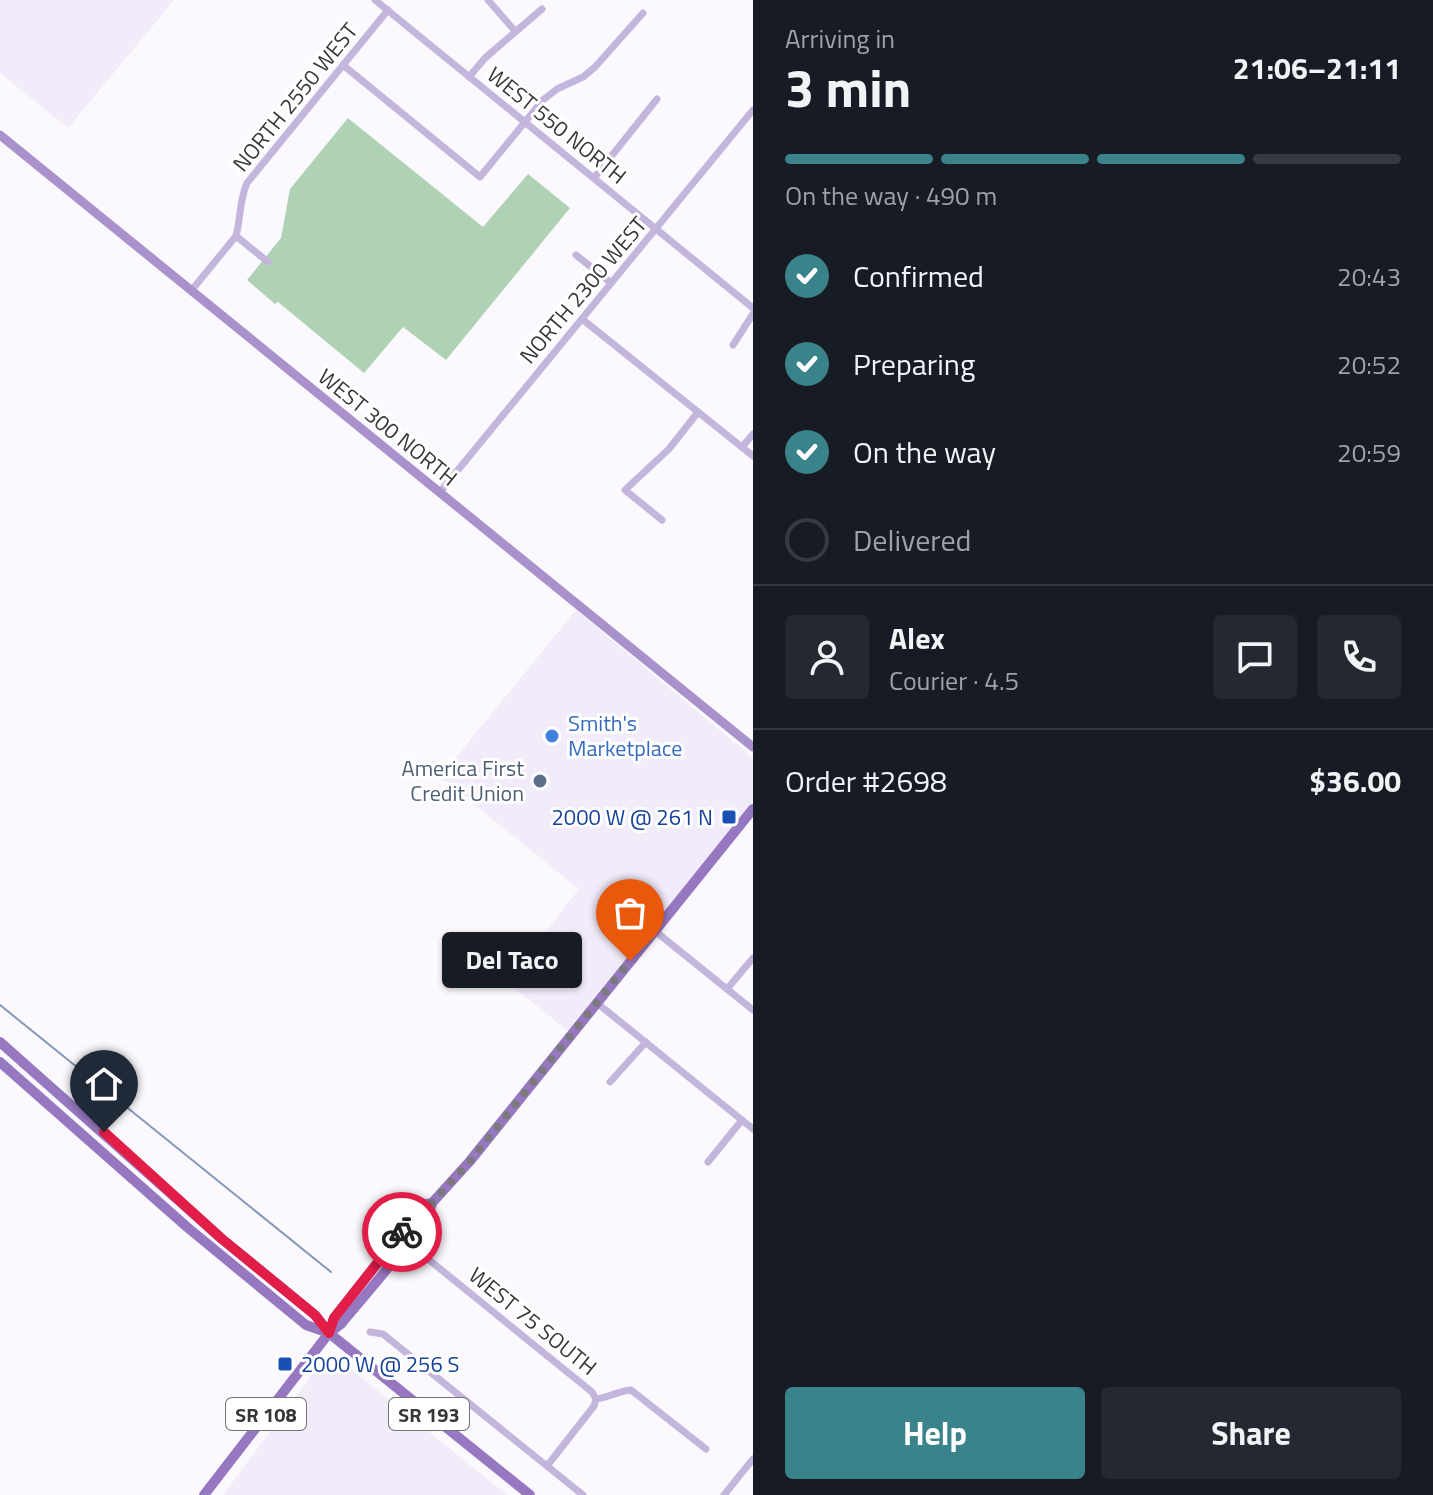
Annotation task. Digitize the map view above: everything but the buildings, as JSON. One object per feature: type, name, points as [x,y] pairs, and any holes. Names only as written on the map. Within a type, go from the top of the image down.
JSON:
[{"type":"main road","name":"WEST 300 NORTH","points":[[0,135],[753,747]]},
{"type":"main road","name":"SR 108","points":[[329,1333],[334,1318],[423,1205],[432,1203],[470,1161],[753,809]]},
{"type":"main road","name":"SR 193","points":[[0,1042],[222,1239],[315,1315],[329,1333],[530,1495]]},
{"type":"main road","name":"SR 193","points":[[0,1062],[306,1325],[329,1333]]},
{"type":"main road","name":"SR 108","points":[[204,1495],[329,1333],[341,1324],[431,1212],[432,1203]]},
{"type":"street","name":"WEST 550 NORTH","points":[[375,0],[753,308]]},
{"type":"street","points":[[488,0],[515,31]]},
{"type":"street","points":[[469,77],[542,9]]},
{"type":"street","name":"NORTH 2550 WEST","points":[[236,236],[239,205],[247,183],[388,10]]},
{"type":"street","points":[[343,65],[480,177],[543,100],[595,67],[643,13]]},
{"type":"street","points":[[594,178],[657,99]]},
{"type":"street","name":"NORTH 2300 WEST","points":[[440,492],[753,110]]},
{"type":"street","points":[[191,291],[236,236],[268,262]]},
{"type":"street","points":[[576,255],[611,283]]},
{"type":"street","points":[[733,345],[753,314]]},
{"type":"street","points":[[582,319],[753,456]]},
{"type":"street","points":[[662,520],[625,490],[669,449],[698,412]]},
{"type":"street","points":[[742,447],[753,434]]},
{"type":"street","points":[[655,931],[753,1010]]},
{"type":"street","points":[[727,989],[753,958]]},
{"type":"street","points":[[597,1003],[753,1129]]},
{"type":"street","points":[[610,1082],[646,1042]]},
{"type":"street","points":[[708,1162],[742,1120]]},
{"type":"street","name":"WEST 75 SOUTH","points":[[407,1242],[592,1392],[596,1399]]},
{"type":"street","points":[[370,1332],[383,1334],[583,1495]]},
{"type":"street","points":[[547,1466],[594,1406],[596,1399],[609,1398],[626,1389],[706,1449]]},
{"type":"street","points":[[724,1495],[753,1459]]},
{"type":"shaded area","points":[[0,0],[174,0],[68,128],[0,73]]},
{"type":"shaded area","points":[[576,610],[753,758],[753,801],[568,1031],[507,982],[579,889],[440,777]]},
{"type":"shaded area","points":[[331,1357],[345,1364],[507,1495],[223,1495],[322,1362]]},
{"type":"green space","points":[[348,118],[483,227],[528,174],[570,208],[446,360],[403,327],[364,373],[247,280],[281,238],[290,189]]},
{"type":"waterway","points":[[0,1005],[331,1272]]},
{"type":"way so far","points":[[402,1232],[423,1205],[432,1203],[470,1161],[630,961]]},
{"type":"place","name":"Smith's Marketplace","points":[[552,736]]},
{"type":"place","name":"America First Credit Union","points":[[540,781]]},
{"type":"place","name":"2000 W @ 261 N","points":[[729,817]]},
{"type":"place","name":"Del Taco","points":[[630,961]]},
{"type":"place","name":"2000 W @ 256 S","points":[[285,1364]]},
{"type":"route","points":[[104,1132],[222,1239],[315,1315],[329,1333],[334,1318],[402,1232]]}]
